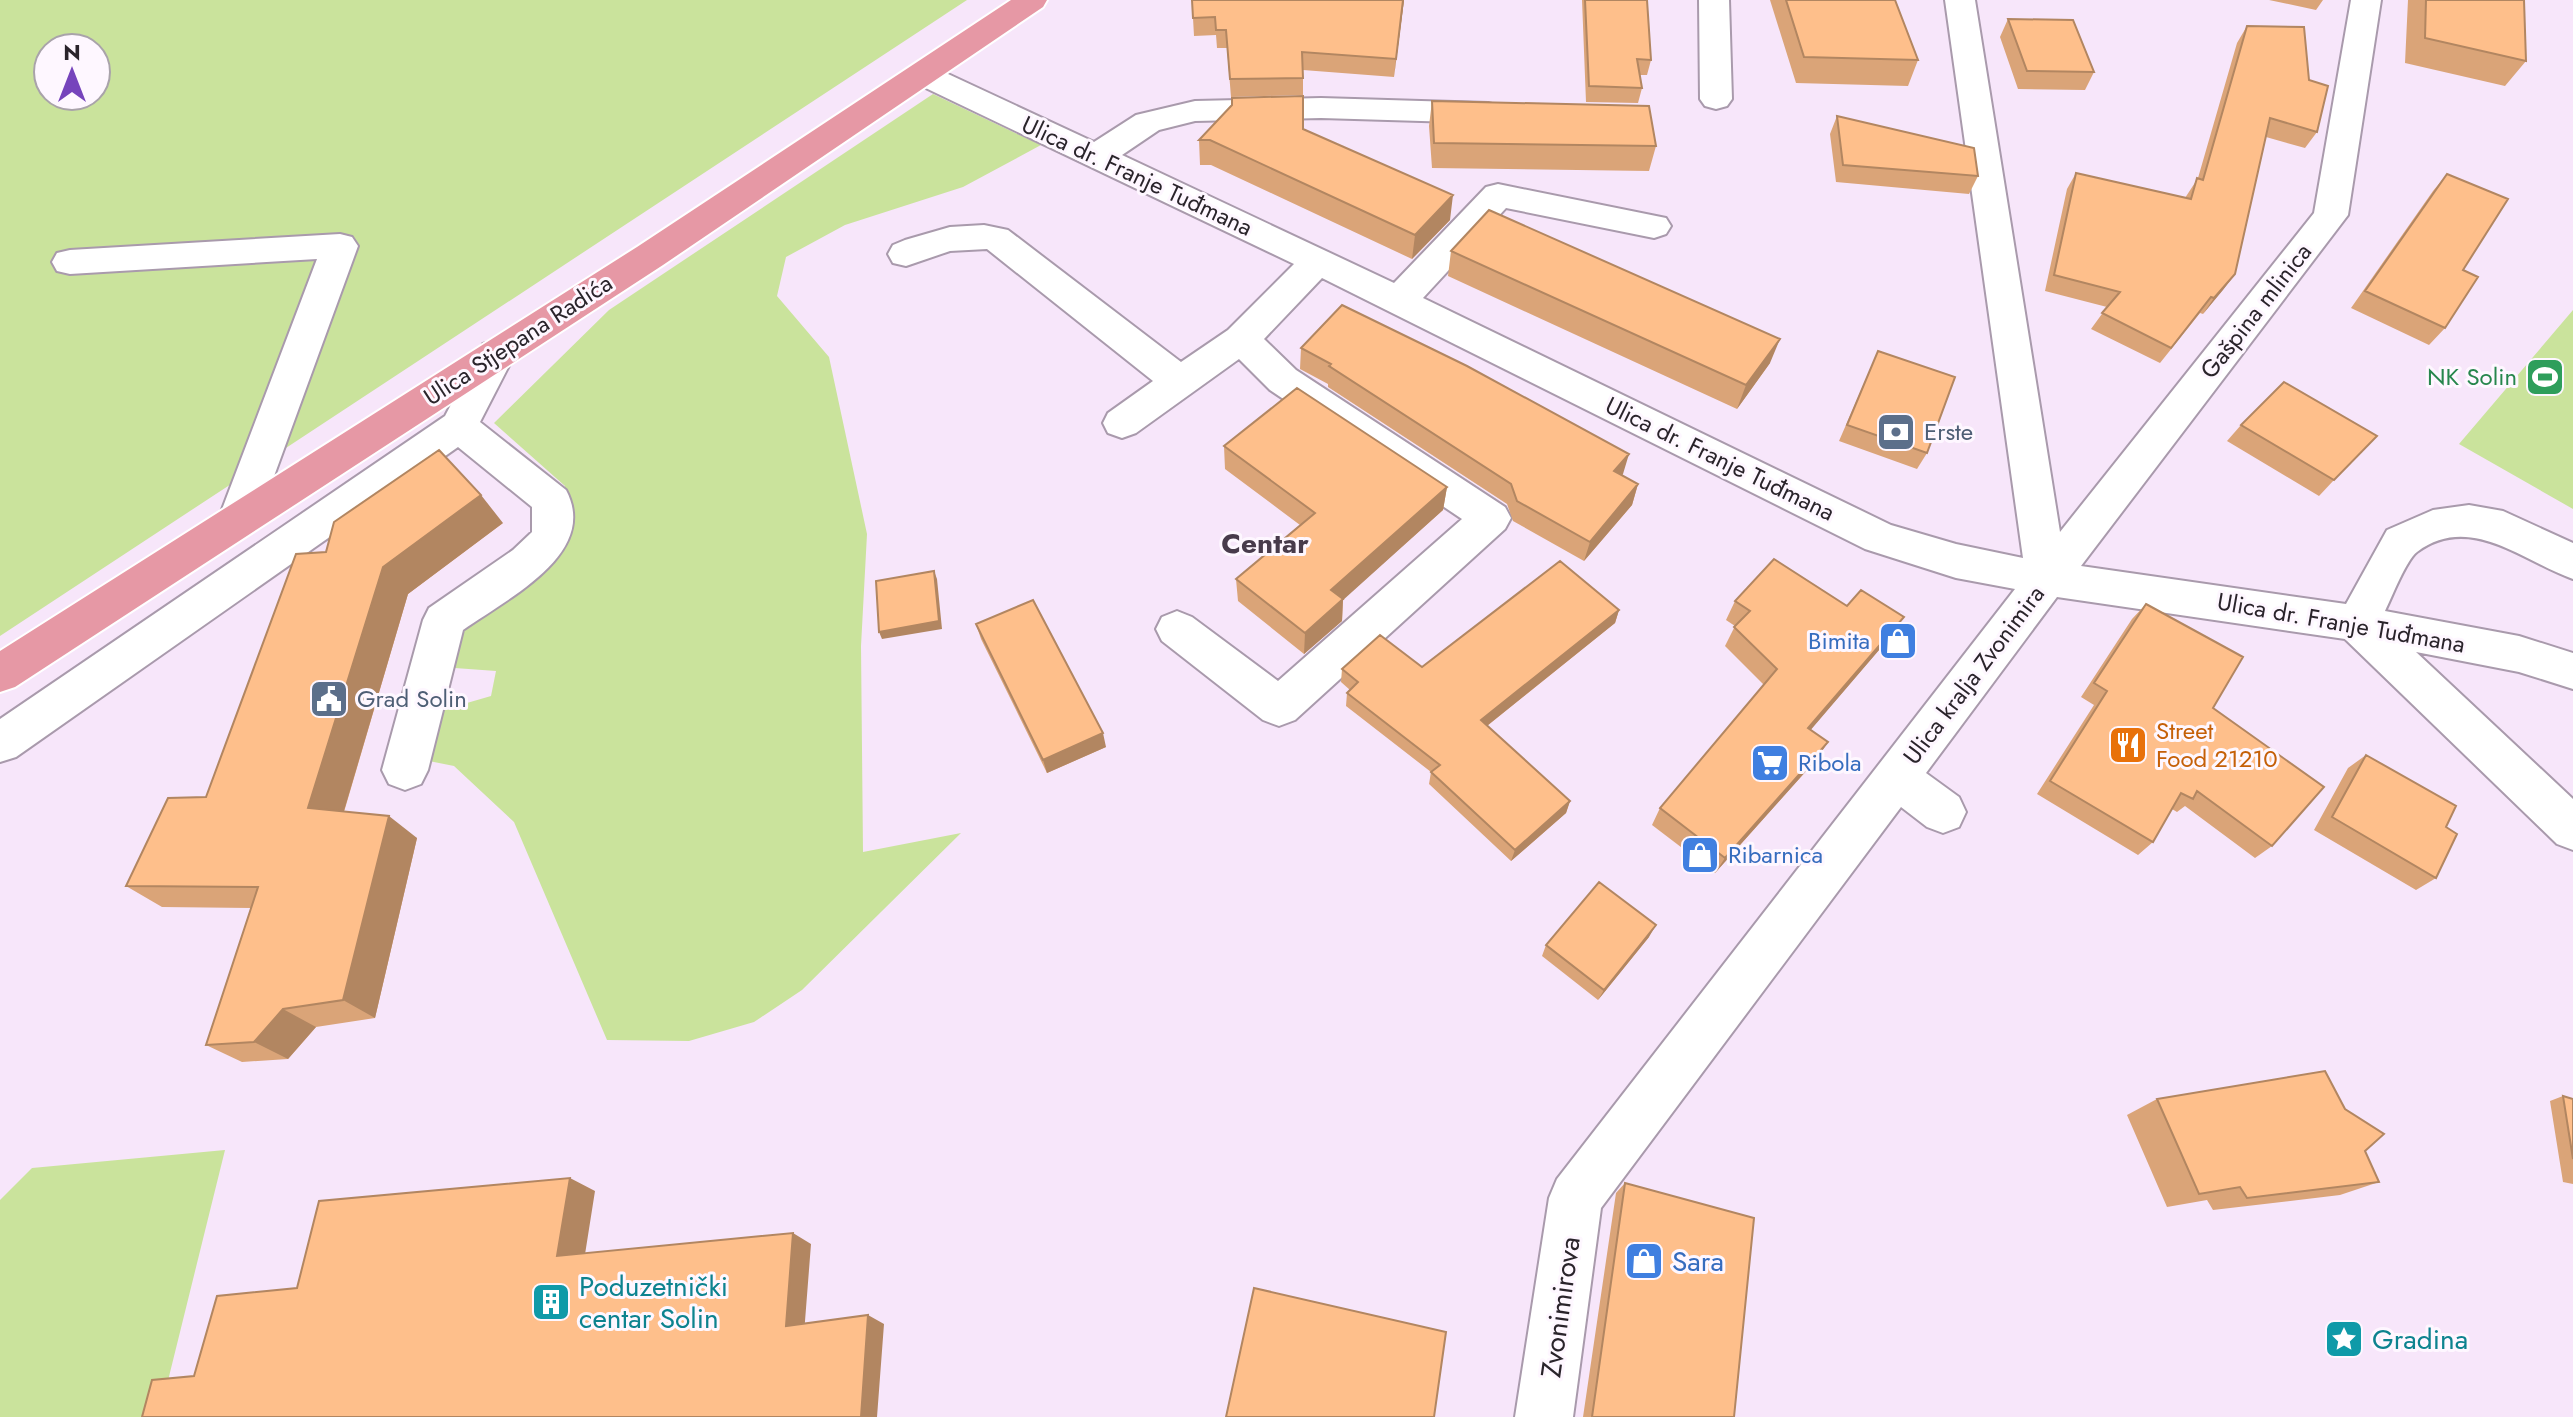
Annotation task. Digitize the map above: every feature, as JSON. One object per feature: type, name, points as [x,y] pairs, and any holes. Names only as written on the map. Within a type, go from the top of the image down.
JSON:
[{"type":"main road","name":"Ulica Stjepana Radića","points":[[0,674],[650,256],[1032,0]]},
{"type":"street","points":[[1714,0],[1716,99]]},
{"type":"street","name":"Ulica kralja Zvonimira","points":[[1576,1198],[2047,579],[1960,0]]},
{"type":"street","name":"Gašpina mlinica","points":[[2047,579],[2331,215],[2366,0]]},
{"type":"street","name":"Ulica dr. Franje Tuđmana","points":[[922,74],[1318,261],[1879,538],[1956,561],[2047,579],[2357,623],[2519,654],[2573,671]]},
{"type":"street","points":[[1095,157],[1148,122],[1195,111],[1321,108],[1521,113]]},
{"type":"street","points":[[1399,301],[1498,195],[1654,226]]},
{"type":"street","points":[[906,254],[935,240],[969,235],[996,238],[1180,382]]},
{"type":"street","points":[[70,262],[340,246],[238,520]]},
{"type":"street","points":[[1122,423],[1241,339],[1318,261]]},
{"type":"street","points":[[1177,629],[1279,707],[1491,518],[1283,380],[1241,339]]},
{"type":"street","points":[[0,743],[168,638],[459,426],[496,354]]},
{"type":"street","points":[[405,770],[444,620],[528,562],[552,537],[552,501],[459,426]]},
{"type":"street","points":[[2573,562],[2503,527],[2469,521],[2433,526],[2401,541],[2357,623],[2573,829]]},
{"type":"street","points":[[1897,777],[1943,812]]},
{"type":"street","name":"Zvonimirova","points":[[1544,1417],[1576,1198]]},
{"type":"green space","points":[[0,0],[967,0],[0,636]]},
{"type":"green space","points":[[933,94],[1041,145],[963,187],[845,225],[786,257],[777,296],[829,357],[867,534],[861,646],[863,852],[961,833],[802,990],[754,1022],[689,1041],[607,1040],[514,822],[454,766],[419,759],[429,714],[491,696],[496,671],[441,667],[453,617],[563,523],[565,486],[494,423],[609,310]]},
{"type":"green space","name":"NK Solin","points":[[2573,310],[2573,509],[2459,444]]},
{"type":"green space","points":[[225,1150],[159,1417],[0,1417],[0,1200],[32,1168]]},
{"type":"building","points":[[1192,0],[1403,0],[1396,59],[1302,52],[1303,78],[1230,79],[1226,30],[1216,30],[1215,17],[1193,18]]},
{"type":"building","points":[[1585,0],[1647,0],[1651,60],[1637,59],[1642,88],[1589,86]]},
{"type":"building","points":[[1786,0],[1895,0],[1918,60],[1804,57]]},
{"type":"building","points":[[2426,0],[2524,0],[2526,61],[2425,38]]},
{"type":"building","points":[[2008,19],[2073,20],[2094,72],[2027,71]]},
{"type":"building","points":[[2247,26],[2304,27],[2309,80],[2328,86],[2317,132],[2270,118],[2235,274],[2214,298],[2211,297],[2171,348],[2102,313],[2120,292],[2054,275],[2076,173],[2191,199],[2197,178],[2203,180]]},
{"type":"building","points":[[1303,96],[1303,129],[1453,195],[1415,235],[1210,140],[1199,140],[1232,105],[1232,98]]},
{"type":"building","points":[[1432,101],[1649,106],[1656,146],[1434,143]]},
{"type":"building","points":[[1837,116],[1974,148],[1978,176],[1843,165]]},
{"type":"building","points":[[2447,174],[2508,199],[2463,270],[2478,277],[2445,328],[2365,291]]},
{"type":"building","points":[[1489,210],[1780,339],[1746,385],[1451,251]]},
{"type":"building","points":[[1342,305],[1467,366],[1629,454],[1614,471],[1638,484],[1590,542],[1517,501],[1511,484],[1329,366],[1331,364],[1301,348]]},
{"type":"building","points":[[1878,351],[1955,377],[1927,453],[1847,425]]},
{"type":"building","points":[[2284,382],[2377,436],[2334,480],[2241,425]]},
{"type":"building","points":[[1297,388],[1447,487],[1331,590],[1343,599],[1305,633],[1236,579],[1315,513],[1224,446]]},
{"type":"building","name":"Grad Solin","points":[[439,450],[481,495],[383,567],[308,808],[389,816],[343,1000],[283,1009],[254,1042],[206,1045],[258,887],[126,886],[168,798],[206,797],[296,554],[326,552],[334,522]]},
{"type":"building","points":[[1774,559],[1847,606],[1861,590],[1904,617],[1808,728],[1828,742],[1725,858],[1660,808],[1777,669],[1734,627],[1750,611],[1735,601]]},
{"type":"building","points":[[1560,561],[1619,610],[1481,720],[1570,801],[1515,850],[1431,772],[1440,765],[1347,693],[1358,682],[1342,669],[1380,635],[1422,667]]},
{"type":"building","points":[[934,571],[939,621],[879,632],[876,581]]},
{"type":"building","points":[[1033,600],[1103,733],[1043,760],[976,624]]},
{"type":"building","points":[[2146,604],[2243,657],[2213,708],[2324,787],[2272,846],[2197,791],[2193,799],[2181,793],[2153,842],[2050,781],[2107,691],[2094,683]]},
{"type":"building","points":[[2366,755],[2456,806],[2446,827],[2457,834],[2436,878],[2332,817]]},
{"type":"building","points":[[1599,882],[1656,925],[1604,990],[1546,945]]},
{"type":"building","points":[[2325,1071],[2345,1109],[2384,1134],[2365,1151],[2379,1182],[2247,1198],[2240,1187],[2199,1194],[2157,1099]]},
{"type":"building","points":[[2563,1096],[2573,1099],[2573,1159]]},
{"type":"building","name":"Poduzetnički centar Solin","points":[[570,1178],[557,1256],[793,1233],[786,1326],[868,1315],[861,1417],[142,1417],[152,1380],[194,1376],[217,1296],[297,1288],[319,1201]]},
{"type":"building","points":[[1625,1183],[1754,1218],[1734,1417],[1592,1417]]},
{"type":"building","points":[[1254,1288],[1446,1332],[1434,1417],[1226,1417]]},
{"type":"place","name":"NK Solin","points":[[2545,377]]},
{"type":"place","name":"Erste","points":[[1896,432]]},
{"type":"place","name":"Bimita","points":[[1898,641]]},
{"type":"place","name":"Grad Solin","points":[[329,699]]},
{"type":"place","name":"Street Food 21210","points":[[2128,745]]},
{"type":"place","name":"Ribola","points":[[1770,763]]},
{"type":"place","name":"Ribarnica","points":[[1700,855]]},
{"type":"place","name":"Sara","points":[[1644,1261]]},
{"type":"place","name":"Poduzetnički centar Solin","points":[[551,1302]]},
{"type":"place","name":"Gradina","points":[[2344,1339]]},
{"type":"district","name":"Centar","points":[[1265,543]]}]
